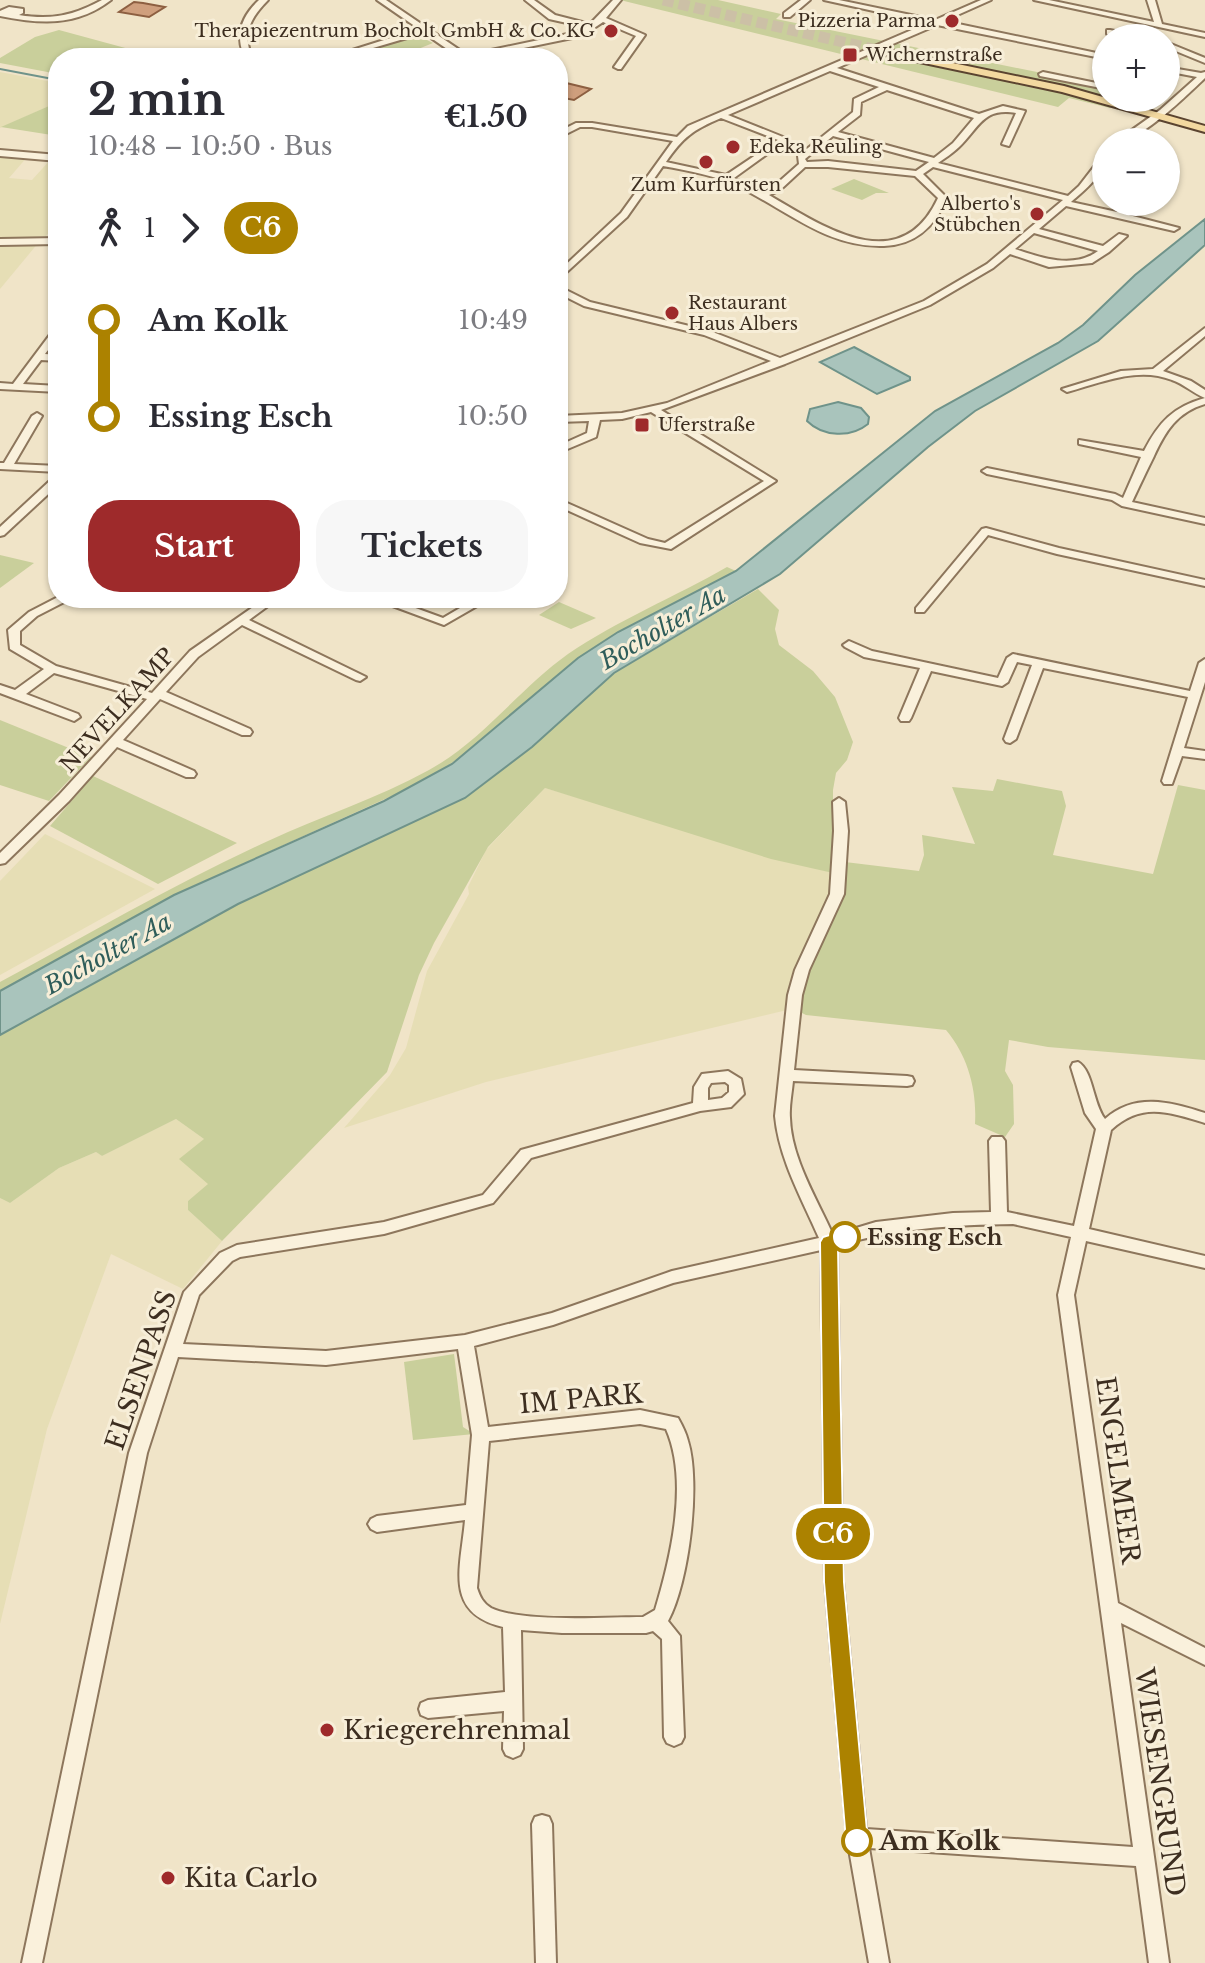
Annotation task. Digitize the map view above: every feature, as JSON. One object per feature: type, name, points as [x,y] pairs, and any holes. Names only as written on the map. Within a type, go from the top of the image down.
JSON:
[{"type":"main road","points":[[890,53],[1064,89],[1205,129]]},
{"type":"street","points":[[7,11],[48,23],[70,21],[107,0]]},
{"type":"street","points":[[245,48],[243,42],[250,14],[264,0]]},
{"type":"street","points":[[381,0],[449,48]]},
{"type":"street","points":[[529,0],[552,17],[592,27]]},
{"type":"street","points":[[516,48],[568,38],[592,27],[617,0]]},
{"type":"street","points":[[787,15],[806,0]]},
{"type":"street","points":[[828,0],[1092,54]]},
{"type":"street","points":[[568,267],[624,215],[677,139],[691,128],[987,0]]},
{"type":"street","points":[[1038,0],[1158,24],[1151,0]]},
{"type":"street","points":[[601,19],[641,35],[618,67]]},
{"type":"street","points":[[1180,29],[1205,35]]},
{"type":"street","points":[[365,48],[421,31]]},
{"type":"street","points":[[1180,50],[1205,61]]},
{"type":"street","points":[[829,68],[979,117]]},
{"type":"street","points":[[1180,71],[1204,75]]},
{"type":"street","points":[[1043,74],[1092,84]]},
{"type":"street","points":[[1180,97],[1204,75]]},
{"type":"street","points":[[803,165],[801,158],[857,113],[857,101],[884,88]]},
{"type":"street","points":[[918,174],[956,145],[979,117],[1003,108],[1021,111],[1006,144]]},
{"type":"street","points":[[1139,128],[1162,112]]},
{"type":"street","points":[[720,115],[784,139],[727,179]]},
{"type":"street","points":[[568,130],[579,125],[592,125],[677,139]]},
{"type":"street","points":[[834,134],[1092,208]]},
{"type":"street","points":[[0,153],[48,157]]},
{"type":"street","points":[[660,163],[727,179],[762,195],[833,238],[860,244],[886,244],[923,232],[941,203],[942,195],[918,174],[828,164],[803,165],[776,189],[762,195]]},
{"type":"street","points":[[568,419],[654,410],[782,362],[942,296],[970,281],[1092,178]]},
{"type":"street","points":[[1123,216],[1174,228]]},
{"type":"street","points":[[1033,230],[1106,250]]},
{"type":"street","points":[[1008,250],[1049,264],[1092,260],[1122,236]]},
{"type":"street","points":[[0,242],[48,241]]},
{"type":"street","points":[[568,259],[575,260]]},
{"type":"street","points":[[568,295],[579,301],[707,333],[782,362]]},
{"type":"street","points":[[1155,373],[1205,331]]},
{"type":"street","points":[[16,387],[48,343]]},
{"type":"street","points":[[37,357],[48,358]]},
{"type":"street","points":[[1067,389],[1114,373],[1155,373],[1194,385],[1205,398],[1173,414],[1126,504]]},
{"type":"street","points":[[0,386],[48,389]]},
{"type":"street","points":[[568,507],[630,535],[647,535],[672,544],[771,481],[654,410]]},
{"type":"street","points":[[4,466],[37,416]]},
{"type":"street","points":[[568,446],[592,435],[595,418]]},
{"type":"street","points":[[1083,442],[1149,455]]},
{"type":"street","points":[[4,466],[48,468]]},
{"type":"street","points":[[987,471],[1115,497],[1126,504],[1205,521]]},
{"type":"street","points":[[3,528],[48,488]]},
{"type":"street","points":[[920,610],[986,531],[1057,551],[1205,583]]},
{"type":"street","points":[[14,647],[14,630],[48,608]]},
{"type":"street","name":"NEVELKAMP","points":[[0,860],[116,742],[194,654],[258,608]]},
{"type":"street","points":[[405,608],[444,622],[468,608]]},
{"type":"street","points":[[240,620],[360,677]]},
{"type":"street","points":[[849,645],[868,654],[1029,688]]},
{"type":"street","points":[[0,653],[14,647]]},
{"type":"street","points":[[14,647],[52,669],[157,695],[246,732]]},
{"type":"street","points":[[1002,682],[1013,658],[1194,695]]},
{"type":"street","points":[[1168,781],[1205,663]]},
{"type":"street","points":[[1010,739],[1038,664]]},
{"type":"street","points":[[905,718],[927,666]]},
{"type":"street","points":[[17,695],[52,669]]},
{"type":"street","points":[[0,689],[74,717]]},
{"type":"street","points":[[116,742],[190,774]]},
{"type":"street","points":[[1177,751],[1205,755]]},
{"type":"street","points":[[839,802],[841,831],[837,894],[802,970],[795,995],[786,1075],[784,1135],[829,1242],[834,1582],[857,1838],[879,1963]]},
{"type":"street","points":[[1078,1067],[1092,1113],[1104,1128],[1119,1112],[1151,1105],[1205,1118]]},
{"type":"street","points":[[786,1075],[907,1081]]},
{"type":"street","name":"ELSENPASS","points":[[32,1963],[138,1453],[192,1292],[226,1257],[237,1251],[384,1228],[488,1199],[526,1154],[700,1106]]},
{"type":"street","name":"ENGELMEER","points":[[1104,1128],[1066,1295],[1110,1608]]},
{"type":"street","points":[[997,1141],[999,1216]]},
{"type":"street","points":[[171,1350],[326,1358],[465,1342],[553,1319],[672,1277],[829,1242],[876,1228],[999,1216],[1205,1262]]},
{"type":"street","points":[[465,1342],[481,1435],[468,1588],[471,1602],[481,1612],[512,1621],[646,1625],[654,1620],[671,1636],[674,1737]]},
{"type":"street","name":"IM PARK","points":[[481,1435],[640,1417],[672,1423],[680,1441],[682,1535],[667,1600],[662,1615],[654,1620]]},
{"type":"street","points":[[377,1524],[475,1511]]},
{"type":"street","points":[[1110,1608],[1205,1657]]},
{"type":"street","name":"WIESENGRUND","points":[[1110,1608],[1159,1963]]},
{"type":"street","points":[[512,1621],[513,1749]]},
{"type":"street","points":[[428,1709],[508,1702],[514,1695]]},
{"type":"street","points":[[542,1824],[546,1963]]},
{"type":"street","points":[[857,1838],[1143,1857]]},
{"type":"shaded area","points":[[0,72],[48,81],[48,106],[0,128]]},
{"type":"shaded area","points":[[0,155],[28,156],[9,178],[32,180],[48,162],[48,234],[0,240]]},
{"type":"shaded area","points":[[39,242],[0,289],[0,244]]},
{"type":"shaded area","points":[[545,788],[833,873],[832,899],[787,1010],[486,1082],[344,1128],[390,1075],[406,1048],[427,971],[469,894],[468,887],[486,850]]},
{"type":"shaded area","points":[[45,834],[155,889],[0,975],[0,881]]},
{"type":"shaded area","points":[[176,1119],[204,1139],[208,1185],[188,1201],[188,1210],[222,1241],[183,1289],[111,1254],[47,1429],[0,1624],[0,1198],[10,1203],[59,1168],[96,1152],[102,1156]]},
{"type":"green space","points":[[620,0],[718,0],[781,14],[776,19],[1092,83],[1092,104],[1069,98],[1058,107]]},
{"type":"green space","points":[[59,30],[125,48],[48,48],[48,72],[0,63],[0,58],[35,37]]},
{"type":"green space","points":[[415,34],[433,43],[421,48],[371,48]]},
{"type":"green space","points":[[48,106],[48,134],[1,127]]},
{"type":"green space","points":[[854,179],[889,193],[876,193],[862,200],[831,189]]},
{"type":"green space","points":[[0,555],[34,563],[0,588]]},
{"type":"green space","points":[[727,567],[736,571],[618,632],[578,658],[481,742],[429,779],[174,895],[0,991],[0,982],[200,874],[429,770],[466,745],[568,654]]},
{"type":"green space","points":[[758,589],[779,610],[775,629],[779,645],[813,671],[835,697],[853,742],[847,760],[836,773],[833,790],[833,873],[771,859],[545,788],[488,847],[434,943],[419,975],[387,1072],[222,1241],[188,1210],[188,1201],[208,1184],[179,1159],[204,1139],[176,1119],[102,1156],[96,1152],[59,1168],[10,1203],[0,1198],[0,1035],[238,904],[465,798],[532,747],[614,673]]},
{"type":"green space","points":[[568,606],[596,618],[571,629],[539,615],[550,608]]},
{"type":"green space","points":[[0,720],[91,757],[49,801],[0,785]]},
{"type":"green space","points":[[93,776],[237,843],[158,884],[50,826]]},
{"type":"green space","points":[[997,779],[1062,791],[1066,806],[1053,855],[1153,874],[1178,785],[1205,790],[1205,1060],[1048,1047],[1009,1040],[1005,1071],[1013,1085],[1014,1124],[1005,1137],[975,1124],[970,1074],[946,1030],[806,1015],[798,1011],[802,981],[841,900],[845,862],[919,871],[924,855],[922,835],[975,844],[952,787],[993,791]]},
{"type":"green space","points":[[454,1354],[463,1427],[474,1434],[413,1440],[404,1362]]},
{"type":"water","name":"Bocholter Aa","points":[[1205,219],[1205,245],[1098,341],[975,411],[928,447],[780,574],[614,673],[532,747],[465,798],[238,904],[0,1035],[0,991],[174,895],[384,801],[452,764],[578,658],[618,632],[736,571],[935,411],[1058,343],[1083,325],[1135,275]]},
{"type":"water","points":[[854,347],[910,377],[910,380],[877,394],[820,362]]},
{"type":"water","points":[[838,402],[861,408],[869,417],[868,424],[854,432],[837,434],[821,430],[807,421],[810,409]]},
{"type":"building","points":[[134,2],[165,7],[149,17],[119,12]]},
{"type":"building","points":[[568,83],[591,89],[574,100],[568,99]]},
{"type":"waterway","points":[[0,69],[48,78]]},
{"type":"tunnel","points":[[663,0],[890,53]]},
{"type":"bus line","name":"C6","points":[[845,1237],[829,1242],[834,1582],[857,1841]]},
{"type":"place","name":"Pizzeria Parma","points":[[952,21]]},
{"type":"place","name":"Therapiezentrum Bocholt GmbH & Co. KG","points":[[611,31]]},
{"type":"place","name":"Wichernstraße","points":[[850,55]]},
{"type":"place","name":"Edeka Reuling","points":[[733,147]]},
{"type":"place","name":"Zum Kurfürsten","points":[[706,162]]},
{"type":"place","name":"Alberto's Stübchen","points":[[1037,214]]},
{"type":"place","name":"Restaurant Haus Albers","points":[[672,313]]},
{"type":"place","name":"Uferstraße","points":[[642,425]]},
{"type":"place","name":"Essing Esch","points":[[845,1237]]},
{"type":"place","name":"Kriegerehrenmal","points":[[327,1730]]},
{"type":"place","name":"Am Kolk","points":[[857,1841]]},
{"type":"place","name":"Kita Carlo","points":[[168,1878]]}]
